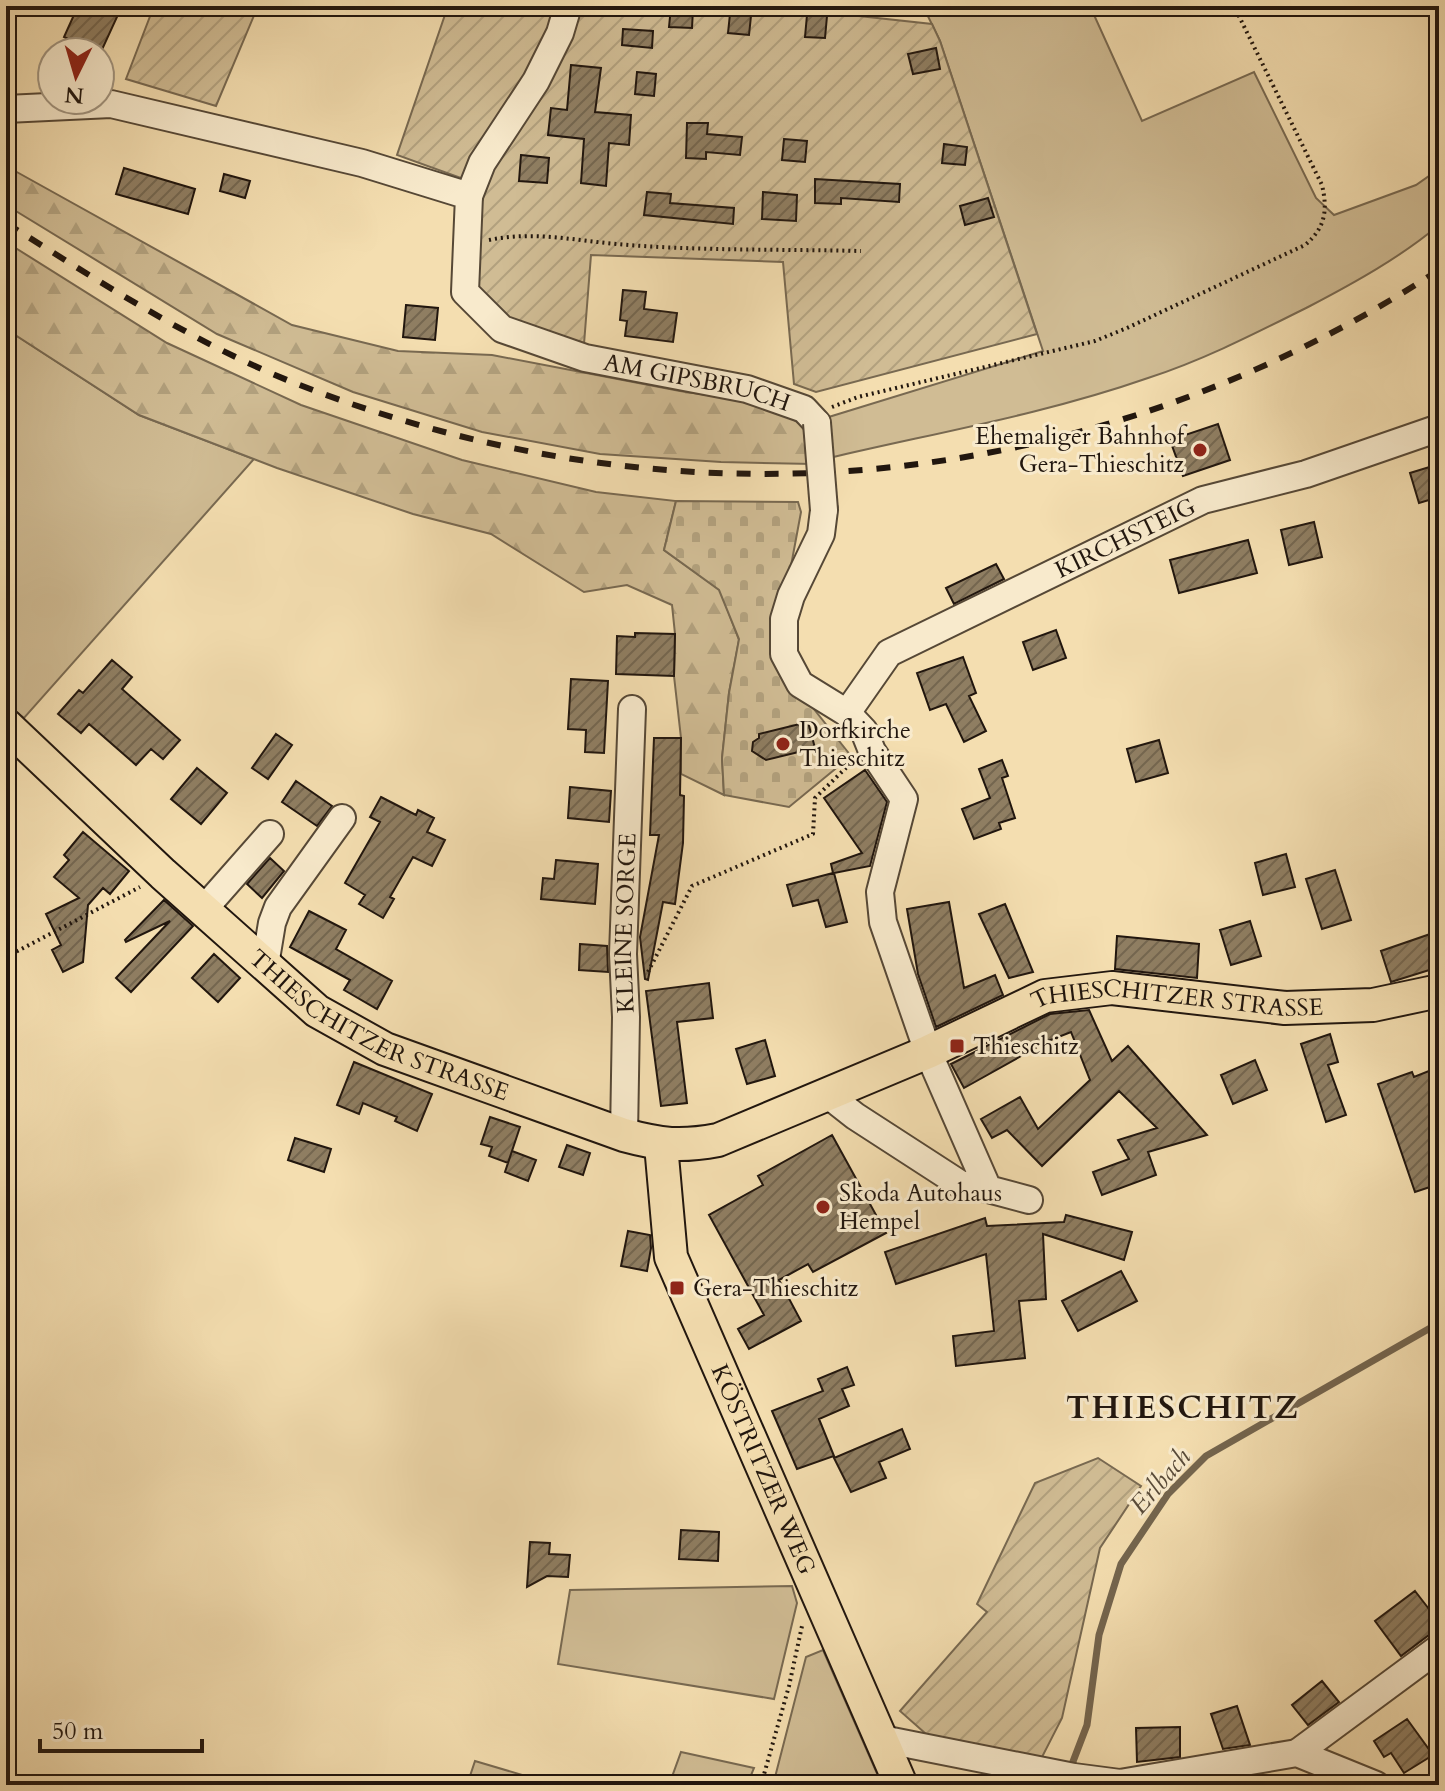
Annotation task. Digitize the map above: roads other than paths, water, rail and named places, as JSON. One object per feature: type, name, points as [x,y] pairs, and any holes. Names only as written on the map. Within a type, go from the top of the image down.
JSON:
[{"type":"main road","name":"THIESCHITZER STRASSE","points":[[6,725],[163,874],[317,1011],[385,1049],[624,1135],[661,1145],[686,1146],[718,1140],[928,1052],[1045,996],[1112,988],[1285,1008],[1373,1005],[1439,991]]},
{"type":"main road","name":"KÖSTRITZER WEG","points":[[661,1145],[671,1257],[901,1785]]},
{"type":"street","points":[[6,109],[111,104],[362,163],[469,196],[482,163],[536,81],[560,33],[568,6]]},
{"type":"street","name":"AM GIPSBRUCH","points":[[469,196],[465,292],[502,329],[585,358],[747,389],[804,409],[814,420],[824,510],[821,534],[791,596],[784,619],[784,654],[800,684],[856,722]]},
{"type":"street","name":"KIRCHSTEIG","points":[[856,722],[889,653],[1203,500],[1306,474],[1439,428]]},
{"type":"street","name":"KLEINE SORGE","points":[[624,1135],[626,1017],[623,954],[632,709]]},
{"type":"street","points":[[856,722],[904,799],[880,892],[883,922],[928,1052],[988,1189]]},
{"type":"street","points":[[265,965],[278,907],[342,818]]},
{"type":"street","points":[[203,910],[270,834]]},
{"type":"street","points":[[827,1094],[855,1116],[960,1184],[1029,1200]]},
{"type":"street","points":[[882,1739],[1074,1777],[1120,1783],[1297,1753],[1439,1648]]},
{"type":"street","points":[[1297,1753],[1376,1785]]},
{"type":"waterway","name":"Erlbach","points":[[1069,1772],[1087,1725],[1099,1635],[1121,1564],[1168,1494],[1206,1456],[1439,1323]]},
{"type":"railway","points":[[6,223],[178,327],[287,380],[434,429],[581,460],[729,473],[877,469],[1023,446],[1165,405],[1305,347],[1439,270]]},
{"type":"place","name":"Ehemaliger Bahnhof Gera-Thieschitz","points":[[1200,450]]},
{"type":"place","name":"Dorfkirche Thieschitz","points":[[783,744]]},
{"type":"place","name":"Thieschitz","points":[[957,1046]]},
{"type":"place","name":"Skoda Autohaus Hempel","points":[[823,1207]]},
{"type":"place","name":"Gera-Thieschitz","points":[[677,1288]]},
{"type":"district","name":"THIESCHITZ","points":[[1183,1408]]}]
